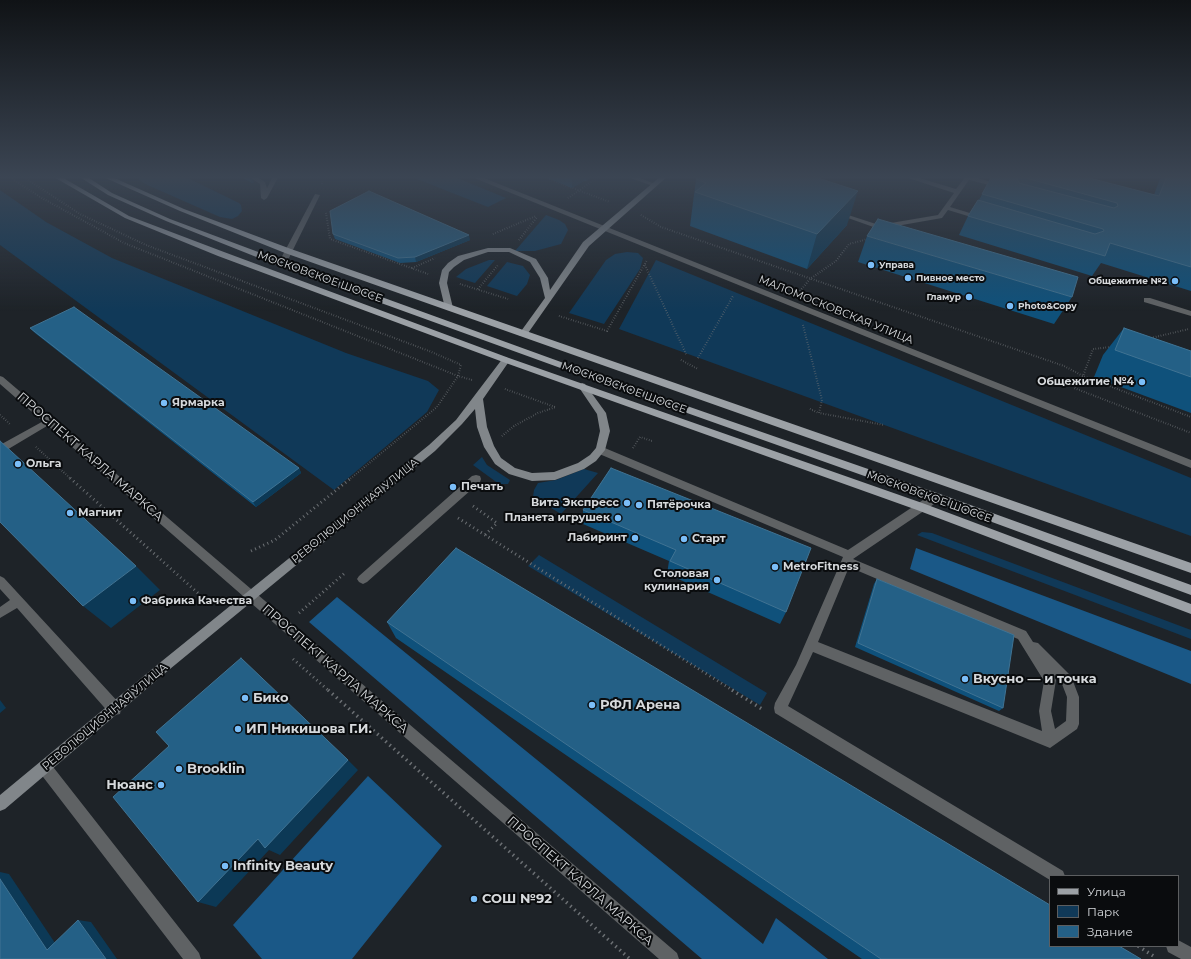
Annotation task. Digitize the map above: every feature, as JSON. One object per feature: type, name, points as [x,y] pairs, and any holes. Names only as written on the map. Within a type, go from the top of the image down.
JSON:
[{"type":"main road","name":"МОСКОВСКОЕ ШОССЕ","points":[[137,221],[221,254],[506,360],[921,507],[1191,609]]},
{"type":"main road","name":"МОСКОВСКОЕ ШОССЕ","points":[[175,221],[282,264],[569,368],[936,497],[1191,590]]},
{"type":"main road","name":"МОСКОВСКОЕ ШОССЕ","points":[[210,221],[449,308],[1191,568]]},
{"type":"main road","name":"РЕВОЛЮЦИОННАЯ УЛИЦА","points":[[0,804],[432,448],[459,422],[478,400],[586,244],[612,221]]},
{"type":"main road","points":[[459,327],[449,308],[444,291],[444,278],[451,265],[461,258],[488,250],[510,250],[533,261],[537,265],[544,278],[548,297]]},
{"type":"main road","points":[[478,400],[482,427],[489,447],[498,461],[512,471],[532,477],[555,476],[581,466],[593,458],[600,450],[605,431],[603,420],[596,406],[569,368]]},
{"type":"street","points":[[282,264],[303,221]]},
{"type":"street","name":"МАЛОМОСКОВСКАЯ УЛИЦА","points":[[581,221],[1191,464]]},
{"type":"street","points":[[860,221],[879,227],[917,221]]},
{"type":"street","points":[[870,239],[879,227]]},
{"type":"street","points":[[1147,300],[1191,314]]},
{"type":"street","name":"ПРОСПЕКТ КАРЛА МАРКСА","points":[[0,379],[253,596],[284,626],[669,958]]},
{"type":"street","points":[[0,450],[49,422]]},
{"type":"street","points":[[600,450],[1022,635],[1067,680],[1073,697],[1072,724],[1050,741]]},
{"type":"street","points":[[363,580],[476,478]]},
{"type":"street","points":[[936,497],[848,558],[811,645],[780,708],[1056,875]]},
{"type":"street","points":[[0,581],[115,709]]},
{"type":"street","points":[[0,613],[18,601]]},
{"type":"street","points":[[1022,635],[1050,680],[1045,711],[1050,741]]},
{"type":"street","points":[[811,645],[1050,741]]},
{"type":"street","points":[[45,768],[194,959]]},
{"type":"street","points":[[1176,947],[1191,956]]},
{"type":"path","points":[[83,221],[124,243],[435,366]]},
{"type":"path","points":[[328,221],[330,239],[508,299]]},
{"type":"path","points":[[510,250],[534,221]]},
{"type":"path","points":[[650,221],[661,227],[1064,366],[1083,376],[1191,417]]},
{"type":"path","points":[[810,312],[800,292],[810,279],[836,261],[848,244],[870,239]]},
{"type":"path","points":[[559,316],[607,331],[650,257]]},
{"type":"path","points":[[478,290],[502,259]]},
{"type":"path","points":[[645,264],[686,354]]},
{"type":"path","points":[[698,358],[733,296]]},
{"type":"path","points":[[803,325],[822,400],[819,413]]},
{"type":"path","points":[[1148,338],[1191,329]]},
{"type":"path","points":[[1112,347],[1093,349],[1083,376],[1074,388],[1191,433]]},
{"type":"path","points":[[680,360],[698,369]]},
{"type":"path","points":[[251,551],[275,540],[437,407],[458,376]]},
{"type":"path","points":[[810,409],[819,413],[884,425]]},
{"type":"path","points":[[0,415],[199,594]]},
{"type":"path","points":[[633,448],[640,437],[652,441]]},
{"type":"path","points":[[457,495],[497,523],[485,535]]},
{"type":"path","points":[[443,508],[767,713]]},
{"type":"path","points":[[286,653],[630,959]]},
{"type":"path","points":[[1140,947],[1159,959]]},
{"type":"green space","points":[[0,221],[44,221],[112,258],[346,353],[428,381],[439,390],[427,412],[334,490],[0,245]]},
{"type":"green space","points":[[541,221],[560,221],[565,224],[568,230],[561,244],[535,251],[515,251]]},
{"type":"green space","points":[[627,252],[638,253],[643,258],[640,269],[604,324],[569,313],[606,260],[615,254]]},
{"type":"green space","points":[[489,260],[495,260],[475,283],[456,277],[466,269]]},
{"type":"green space","points":[[656,260],[1191,478],[1191,536],[619,329]]},
{"type":"green space","points":[[507,262],[523,266],[530,275],[527,284],[517,296],[487,286]]},
{"type":"green space","points":[[482,457],[487,465],[510,480],[508,484],[499,484],[473,465]]},
{"type":"green space","points":[[584,469],[598,473],[561,514],[533,497],[534,490],[538,483],[556,480]]},
{"type":"green space","points":[[922,532],[932,533],[1191,630],[1191,639],[917,535]]},
{"type":"green space","points":[[539,555],[767,693],[760,705],[528,566]]},
{"type":"shaded area","points":[[916,548],[1191,651],[1191,684],[910,569]]},
{"type":"shaded area","points":[[337,597],[763,944],[776,918],[828,959],[702,959],[309,622]]},
{"type":"shaded area","points":[[368,776],[442,846],[352,959],[262,959],[233,925]]},
{"type":"building","points":[[331,221],[437,221],[469,235],[415,257],[398,258],[333,234]]},
{"type":"building","points":[[779,221],[830,221],[817,234]]},
{"type":"building","points":[[877,221],[884,221],[1078,277],[1072,297],[867,236]]},
{"type":"building","points":[[984,221],[1049,221],[1095,234],[1104,231],[1103,229],[1074,221],[1191,221],[1191,267],[1110,243],[1105,256]]},
{"type":"building","name":"Ярмарка","points":[[74,307],[299,468],[253,502],[30,328]]},
{"type":"building","points":[[1124,328],[1191,351],[1191,377],[1115,350]]},
{"type":"building","points":[[0,441],[136,566],[83,606],[0,522]]},
{"type":"building","name":"Старт","points":[[611,468],[811,548],[786,612],[670,561],[676,550],[583,510]]},
{"type":"building","name":"РФЛ Арена","points":[[456,548],[1049,904],[1049,947],[1121,947],[1141,959],[881,959],[387,622]]},
{"type":"building","name":"Вкусно — и точка","points":[[877,579],[1014,635],[1003,708],[858,643]]},
{"type":"building","points":[[241,658],[348,760],[265,848],[258,839],[198,902],[113,797],[169,746],[156,732]]},
{"type":"building","points":[[0,879],[47,950],[78,920],[106,959],[0,959]]},
{"type":"place","name":"Управа","points":[[871,265]]},
{"type":"place","name":"Пивное место","points":[[908,278]]},
{"type":"place","name":"Общежитие №2","points":[[1175,281]]},
{"type":"place","name":"Гламур","points":[[969,297]]},
{"type":"place","name":"Photo&Copy","points":[[1010,306]]},
{"type":"place","name":"Общежитие №4","points":[[1142,382]]},
{"type":"place","name":"Ярмарка","points":[[164,403]]},
{"type":"place","name":"Ольга","points":[[18,464]]},
{"type":"place","name":"Печать","points":[[453,487]]},
{"type":"place","name":"Вита Экспресс","points":[[627,503]]},
{"type":"place","name":"Пятёрочка","points":[[639,505]]},
{"type":"place","name":"Магнит","points":[[70,513]]},
{"type":"place","name":"Планета игрушек","points":[[618,518]]},
{"type":"place","name":"Лабиринт","points":[[635,538]]},
{"type":"place","name":"Старт","points":[[684,539]]},
{"type":"place","name":"MetroFitness","points":[[775,567]]},
{"type":"place","name":"Столовая кулинария","points":[[717,580]]},
{"type":"place","name":"Фабрика Качества","points":[[133,601]]},
{"type":"place","name":"Вкусно — и точка","points":[[965,679]]},
{"type":"place","name":"Бико","points":[[245,698]]},
{"type":"place","name":"РФЛ Арена","points":[[592,705]]},
{"type":"place","name":"ИП Никишова Г.И.","points":[[238,729]]},
{"type":"place","name":"Brooklin","points":[[179,769]]},
{"type":"place","name":"Нюанс","points":[[161,785]]},
{"type":"place","name":"Infinity Beauty","points":[[225,866]]},
{"type":"place","name":"СОШ №92","points":[[474,899]]}]
